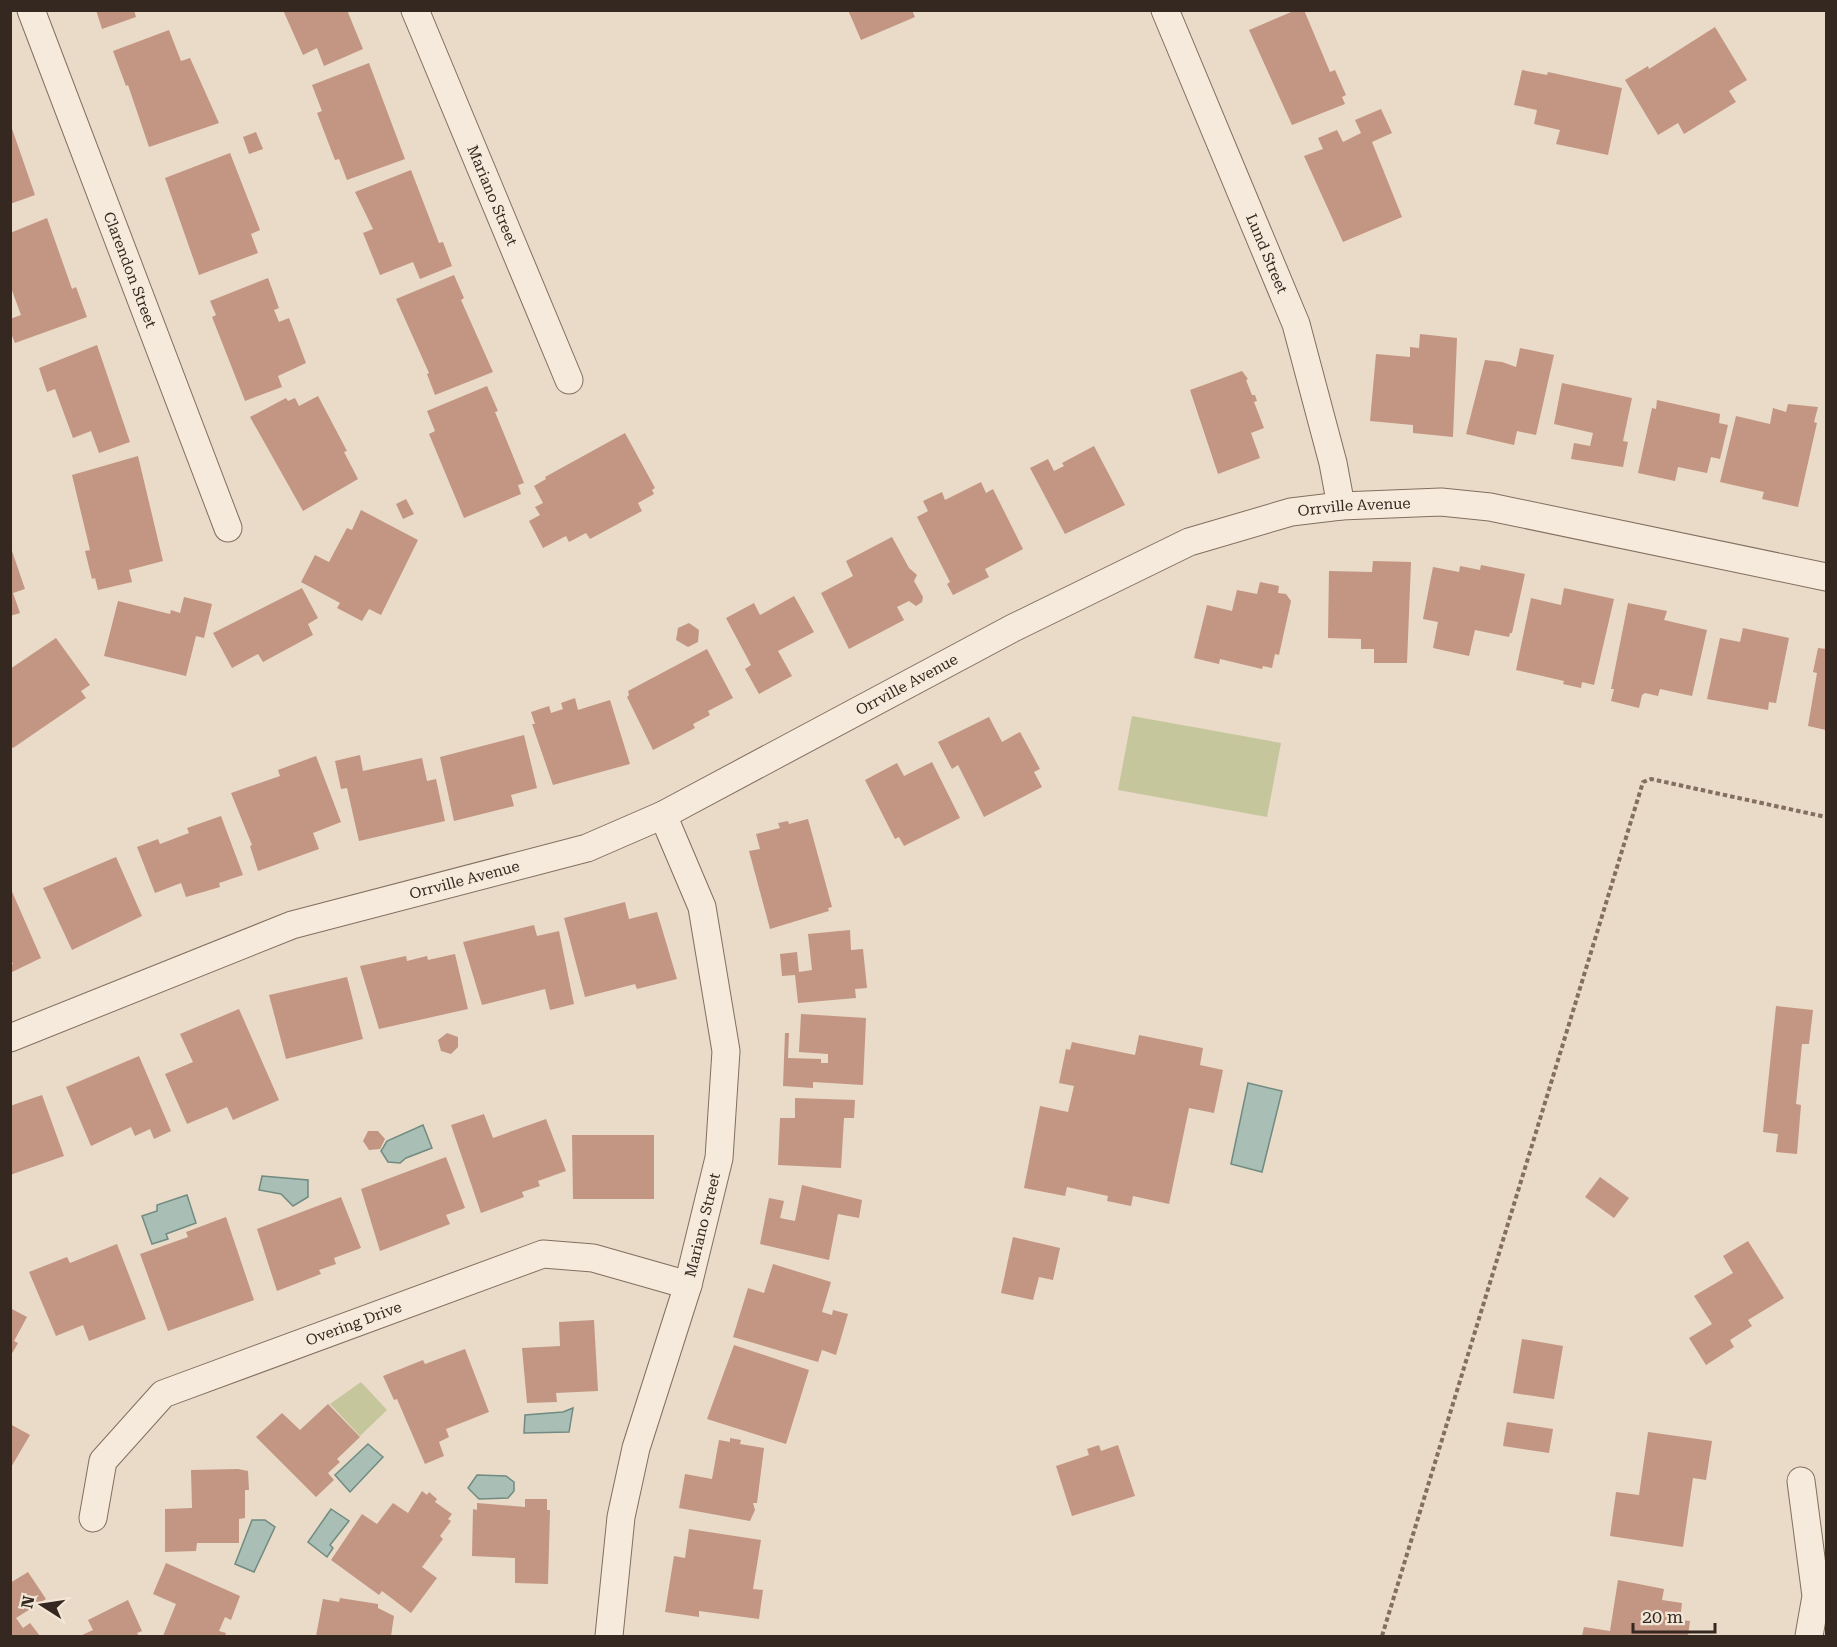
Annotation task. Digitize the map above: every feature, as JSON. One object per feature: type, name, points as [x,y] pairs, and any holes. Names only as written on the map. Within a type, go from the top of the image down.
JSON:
[{"type":"street","name":"Clarendon Street","points":[[32,10],[228,528]]},
{"type":"street","name":"Mariano Street","points":[[415,10],[569,380]]},
{"type":"street","name":"Lund Street","points":[[1165,10],[1296,324],[1333,463],[1341,506]]},
{"type":"street","name":"Orrville Avenue","points":[[10,1038],[292,925],[587,848],[663,815],[1013,628],[1189,542],[1291,512],[1341,506],[1441,502],[1490,507],[1827,577]]},
{"type":"street","name":"Mariano Street","points":[[609,1636],[621,1516],[636,1448],[688,1285],[719,1158],[726,1052],[702,907],[663,815]]},
{"type":"street","name":"Overing Drive","points":[[93,1518],[103,1461],[163,1394],[543,1254],[593,1258],[688,1285]]},
{"type":"street","points":[[1801,1481],[1816,1596],[1809,1636]]},
{"type":"path","points":[[1382,1636],[1642,782],[1651,779],[1827,817]]},
{"type":"green space","points":[[1132,716],[1281,743],[1267,817],[1118,790]]},
{"type":"green space","points":[[361,1382],[387,1410],[360,1436],[330,1404]]},
{"type":"shaded area","points":[[1248,1083],[1282,1091],[1262,1172],[1231,1164]]},
{"type":"shaded area","points":[[423,1125],[432,1148],[406,1158],[400,1163],[388,1162],[381,1151],[387,1141]]},
{"type":"shaded area","points":[[262,1176],[308,1180],[308,1197],[293,1206],[281,1194],[259,1190]]},
{"type":"shaded area","points":[[187,1195],[196,1223],[166,1234],[168,1239],[152,1244],[142,1216],[157,1211],[157,1205]]},
{"type":"shaded area","points":[[573,1408],[569,1432],[524,1433],[525,1415],[563,1412]]},
{"type":"shaded area","points":[[368,1444],[383,1457],[350,1492],[335,1475]]},
{"type":"shaded area","points":[[477,1475],[506,1476],[514,1482],[514,1491],[508,1498],[479,1499],[468,1488]]},
{"type":"shaded area","points":[[331,1509],[349,1521],[330,1545],[333,1548],[327,1557],[308,1542]]},
{"type":"shaded area","points":[[252,1520],[265,1520],[275,1527],[254,1572],[235,1564]]},
{"type":"building","points":[[96,10],[134,10],[136,17],[102,29]]},
{"type":"building","points":[[283,10],[347,10],[363,49],[324,66],[317,48],[303,55]]},
{"type":"building","points":[[848,10],[912,10],[915,17],[861,40]]},
{"type":"building","points":[[1296,10],[1304,10],[1330,72],[1335,70],[1346,95],[1342,97],[1345,104],[1292,125],[1249,30]]},
{"type":"building","points":[[1715,27],[1747,80],[1729,91],[1736,102],[1684,134],[1678,123],[1658,135],[1625,80],[1648,66],[1649,69]]},
{"type":"building","points":[[169,30],[181,61],[190,58],[219,123],[149,147],[128,85],[126,86],[113,51]]},
{"type":"building","points":[[369,63],[405,159],[347,180],[339,159],[335,160],[317,113],[322,111],[312,85]]},
{"type":"building","points":[[1522,70],[1547,75],[1548,72],[1622,88],[1608,155],[1556,144],[1560,130],[1534,124],[1537,110],[1514,105]]},
{"type":"building","points":[[1381,109],[1392,133],[1372,142],[1402,217],[1343,242],[1304,156],[1323,149],[1318,138],[1337,130],[1343,142],[1361,133],[1355,120]]},
{"type":"building","points":[[10,123],[35,195],[10,204]]},
{"type":"building","points":[[256,132],[263,149],[249,154],[243,137]]},
{"type":"building","points":[[230,153],[260,230],[251,234],[258,253],[199,275],[165,178]]},
{"type":"building","points":[[411,170],[439,243],[443,242],[452,266],[420,279],[413,262],[380,275],[363,233],[373,229],[355,192]]},
{"type":"building","points":[[47,218],[72,289],[76,287],[87,317],[15,343],[10,331],[10,319],[21,315],[10,285],[10,233]]},
{"type":"building","points":[[454,275],[464,298],[461,300],[493,372],[435,395],[427,374],[429,373],[396,299]]},
{"type":"building","points":[[268,278],[279,308],[274,310],[279,322],[289,318],[306,363],[278,376],[282,387],[245,401],[212,317],[216,315],[210,301]]},
{"type":"building","points":[[1420,334],[1457,338],[1453,437],[1413,433],[1413,425],[1370,421],[1376,354],[1410,357],[1410,347],[1419,348]]},
{"type":"building","points":[[97,345],[130,442],[99,453],[91,431],[73,438],[55,389],[47,392],[39,368]]},
{"type":"building","points":[[1520,348],[1554,355],[1536,435],[1517,431],[1514,445],[1466,434],[1485,360],[1516,367]]},
{"type":"building","points":[[1242,371],[1248,379],[1246,380],[1252,395],[1255,395],[1257,401],[1254,402],[1264,428],[1251,433],[1260,458],[1218,474],[1190,390]]},
{"type":"building","points":[[1562,383],[1632,398],[1623,441],[1628,442],[1623,467],[1571,459],[1574,443],[1590,446],[1593,433],[1554,424]]},
{"type":"building","points":[[487,386],[524,483],[518,485],[521,494],[464,518],[429,434],[435,431],[427,411]]},
{"type":"building","points":[[318,396],[347,451],[344,452],[358,479],[303,511],[250,417],[286,398],[288,401],[295,398],[299,406]]},
{"type":"building","points":[[1657,400],[1720,414],[1719,423],[1728,425],[1720,459],[1711,457],[1707,473],[1678,467],[1675,481],[1638,473],[1652,408],[1656,409]]},
{"type":"building","points":[[1788,404],[1818,407],[1814,422],[1817,423],[1798,507],[1762,499],[1764,492],[1720,482],[1736,416],[1770,424],[1773,408],[1786,412]]},
{"type":"building","points":[[625,433],[655,488],[652,490],[654,494],[638,503],[642,511],[590,539],[586,533],[569,542],[566,536],[543,548],[529,521],[540,515],[535,507],[543,503],[534,486],[546,479],[545,477]]},
{"type":"building","points":[[1094,446],[1125,505],[1065,534],[1030,468],[1048,459],[1054,471],[1064,466],[1062,463]]},
{"type":"building","points":[[138,456],[163,561],[129,570],[132,582],[98,590],[95,578],[92,579],[85,551],[90,550],[72,475]]},
{"type":"building","points":[[981,482],[986,493],[993,489],[1023,549],[985,569],[989,577],[953,595],[947,584],[950,582],[917,517],[928,511],[923,501],[942,492],[945,500]]},
{"type":"building","points":[[406,499],[414,514],[403,519],[396,504]]},
{"type":"building","points":[[361,510],[418,540],[381,615],[369,609],[362,621],[337,608],[340,603],[301,582],[315,555],[329,562],[347,528],[352,530]]},
{"type":"building","points":[[892,537],[909,568],[917,575],[914,581],[923,597],[922,602],[916,606],[909,601],[897,607],[904,620],[849,649],[821,593],[853,576],[846,561]]},
{"type":"building","points":[[11,548],[25,589],[13,593],[20,613],[10,616]]},
{"type":"building","points":[[1373,561],[1411,562],[1407,663],[1374,663],[1374,649],[1361,649],[1361,639],[1328,638],[1329,571],[1372,572]]},
{"type":"building","points":[[1481,565],[1525,574],[1512,633],[1509,637],[1475,630],[1469,656],[1433,648],[1438,622],[1423,619],[1433,567],[1459,572],[1460,566],[1480,570]]},
{"type":"building","points":[[1260,582],[1279,586],[1278,593],[1286,594],[1291,601],[1279,655],[1275,654],[1272,668],[1263,666],[1262,669],[1220,659],[1219,664],[1194,658],[1207,605],[1232,611],[1237,590],[1257,594]]},
{"type":"building","points":[[302,588],[318,618],[308,624],[313,635],[263,662],[258,654],[232,668],[213,633]]},
{"type":"building","points":[[1564,588],[1614,599],[1594,685],[1582,682],[1581,688],[1563,684],[1564,681],[1516,670],[1531,598],[1561,605]]},
{"type":"building","points":[[794,596],[814,632],[778,651],[792,676],[759,694],[745,669],[751,665],[726,618],[754,603],[760,615]]},
{"type":"building","points":[[184,597],[212,604],[204,638],[196,636],[186,676],[104,656],[118,601],[170,614],[171,610],[180,613]]},
{"type":"building","points":[[1628,603],[1667,611],[1664,620],[1707,630],[1692,696],[1660,689],[1658,696],[1645,693],[1642,695],[1639,708],[1611,701],[1614,689],[1611,689]]},
{"type":"building","points":[[689,623],[699,630],[698,642],[688,647],[676,640],[678,628]]},
{"type":"building","points":[[1743,628],[1789,638],[1776,703],[1769,702],[1768,710],[1707,699],[1720,638],[1740,642]]},
{"type":"building","points":[[56,638],[90,685],[81,691],[86,698],[13,748],[10,745],[10,669]]},
{"type":"building","points":[[1818,648],[1826,649],[1826,730],[1808,726],[1817,673],[1813,672]]},
{"type":"building","points":[[707,649],[733,698],[708,711],[710,715],[693,724],[695,728],[653,750],[627,697],[628,691]]},
{"type":"building","points":[[575,698],[578,710],[610,700],[630,764],[553,785],[532,724],[535,724],[531,712],[549,706],[551,713],[563,709],[561,703]]},
{"type":"building","points":[[989,717],[1002,742],[1020,732],[1040,769],[1034,772],[1042,787],[984,817],[958,765],[952,769],[938,742]]},
{"type":"building","points":[[524,735],[537,788],[511,795],[514,806],[454,821],[440,757]]},
{"type":"building","points":[[360,755],[363,771],[422,758],[427,781],[436,779],[445,821],[359,841],[347,788],[341,789],[335,761]]},
{"type":"building","points":[[316,756],[341,822],[313,833],[319,849],[258,871],[250,846],[252,845],[231,793],[280,776],[278,770]]},
{"type":"building","points":[[932,762],[960,818],[904,846],[899,837],[895,839],[865,780],[897,763],[904,776]]},
{"type":"building","points":[[221,816],[243,875],[219,883],[220,887],[186,897],[181,883],[155,893],[137,847],[158,839],[160,844],[189,833],[187,828]]},
{"type":"building","points":[[808,819],[832,907],[828,908],[829,911],[770,929],[749,851],[760,849],[756,834],[780,828],[778,823],[788,821],[789,824]]},
{"type":"building","points":[[116,857],[142,916],[72,950],[43,888]]},
{"type":"building","points":[[10,887],[41,958],[10,973],[10,965],[13,964],[10,958]]},
{"type":"building","points":[[625,902],[629,919],[657,912],[677,979],[637,989],[635,984],[585,997],[564,918]]},
{"type":"building","points":[[534,925],[537,936],[559,931],[574,1004],[550,1010],[545,989],[482,1005],[463,942]]},
{"type":"building","points":[[850,930],[851,950],[863,949],[867,988],[855,989],[856,998],[798,1003],[795,975],[782,976],[780,954],[797,952],[799,972],[812,970],[808,934]]},
{"type":"building","points":[[455,954],[468,1009],[379,1029],[360,966],[406,956],[407,961],[427,956],[428,960]]},
{"type":"building","points":[[347,977],[363,1039],[286,1059],[269,995]]},
{"type":"building","points":[[1776,1006],[1813,1010],[1809,1044],[1802,1044],[1796,1104],[1801,1105],[1797,1154],[1776,1152],[1778,1134],[1763,1132]]},
{"type":"building","points":[[239,1009],[279,1100],[233,1120],[227,1107],[187,1124],[165,1074],[193,1062],[180,1034]]},
{"type":"building","points":[[801,1014],[866,1018],[863,1085],[813,1082],[813,1088],[783,1086],[785,1033],[789,1033],[788,1058],[821,1059],[821,1063],[828,1063],[828,1054],[799,1052]]},
{"type":"building","points":[[447,1033],[458,1037],[458,1047],[451,1054],[441,1051],[438,1040]]},
{"type":"building","points":[[1139,1035],[1203,1048],[1200,1065],[1223,1070],[1214,1113],[1189,1108],[1169,1204],[1133,1196],[1131,1206],[1107,1201],[1108,1196],[1067,1187],[1065,1196],[1024,1188],[1040,1106],[1068,1112],[1074,1086],[1059,1083],[1066,1049],[1070,1050],[1072,1042],[1135,1055]]},
{"type":"building","points":[[139,1056],[171,1131],[154,1139],[150,1129],[135,1136],[131,1127],[91,1146],[66,1087]]},
{"type":"building","points":[[42,1095],[64,1156],[10,1175],[10,1106]]},
{"type":"building","points":[[795,1098],[855,1100],[854,1118],[844,1118],[841,1168],[778,1165],[780,1118],[795,1118]]},
{"type":"building","points":[[484,1114],[493,1138],[546,1119],[566,1171],[538,1181],[540,1186],[522,1192],[524,1197],[481,1213],[451,1125]]},
{"type":"building","points":[[368,1131],[378,1131],[385,1139],[380,1149],[369,1150],[363,1141]]},
{"type":"building","points":[[572,1135],[654,1135],[654,1199],[573,1199]]},
{"type":"building","points":[[446,1157],[465,1208],[446,1215],[450,1224],[380,1251],[361,1189]]},
{"type":"building","points":[[1600,1177],[1629,1198],[1614,1218],[1585,1197]]},
{"type":"building","points":[[802,1185],[862,1200],[859,1218],[838,1214],[829,1260],[760,1244],[769,1198],[784,1201],[780,1218],[795,1221]]},
{"type":"building","points":[[341,1197],[361,1248],[334,1258],[336,1264],[319,1270],[321,1274],[277,1291],[257,1229]]},
{"type":"building","points":[[226,1217],[254,1300],[168,1331],[140,1254],[188,1237],[186,1232]]},
{"type":"building","points":[[1013,1237],[1060,1248],[1053,1280],[1039,1277],[1033,1300],[1001,1293]]},
{"type":"building","points":[[1748,1241],[1784,1298],[1748,1320],[1752,1326],[1730,1340],[1734,1347],[1706,1365],[1689,1338],[1712,1324],[1694,1296],[1733,1273],[1723,1256]]},
{"type":"building","points":[[117,1244],[146,1319],[89,1341],[83,1325],[56,1336],[29,1272],[67,1257],[70,1263]]},
{"type":"building","points":[[773,1264],[831,1282],[822,1312],[832,1315],[833,1310],[848,1314],[836,1355],[822,1350],[818,1362],[733,1337],[748,1288],[764,1293]]},
{"type":"building","points":[[10,1308],[27,1317],[14,1341],[18,1343],[10,1357]]},
{"type":"building","points":[[594,1320],[598,1391],[556,1393],[557,1402],[527,1403],[522,1348],[560,1346],[559,1322]]},
{"type":"building","points":[[1522,1339],[1563,1346],[1554,1399],[1513,1393]]},
{"type":"building","points":[[734,1345],[809,1370],[786,1444],[707,1419]]},
{"type":"building","points":[[465,1349],[489,1412],[446,1429],[449,1437],[439,1442],[444,1456],[425,1464],[397,1399],[394,1400],[383,1376],[423,1360],[425,1364]]},
{"type":"building","points":[[328,1404],[360,1437],[337,1459],[340,1462],[328,1473],[334,1480],[316,1497],[256,1437],[282,1413],[300,1430]]},
{"type":"building","points":[[1507,1422],[1553,1429],[1549,1453],[1503,1446]]},
{"type":"building","points":[[10,1424],[30,1435],[10,1469]]},
{"type":"building","points":[[1648,1432],[1712,1441],[1706,1480],[1693,1478],[1683,1547],[1610,1536],[1616,1492],[1639,1495]]},
{"type":"building","points":[[730,1438],[741,1440],[740,1444],[764,1448],[757,1503],[753,1503],[755,1510],[750,1521],[679,1508],[685,1474],[712,1479],[719,1440],[730,1442]]},
{"type":"building","points":[[1099,1445],[1101,1451],[1118,1445],[1135,1496],[1072,1516],[1056,1466],[1089,1455],[1087,1449]]},
{"type":"building","points":[[238,1469],[248,1471],[249,1490],[245,1490],[245,1518],[239,1519],[239,1543],[197,1543],[196,1551],[165,1552],[165,1509],[192,1508],[191,1470]]},
{"type":"building","points":[[422,1491],[427,1495],[429,1492],[437,1499],[435,1502],[452,1514],[448,1519],[451,1521],[440,1536],[443,1539],[422,1567],[437,1578],[411,1613],[382,1591],[379,1595],[331,1560],[362,1514],[377,1524],[393,1503],[408,1513]]},
{"type":"building","points":[[525,1499],[547,1499],[547,1510],[550,1510],[548,1584],[515,1583],[515,1558],[472,1556],[473,1509],[477,1510],[477,1503],[525,1507]]},
{"type":"building","points":[[689,1529],[761,1540],[753,1589],[763,1590],[759,1619],[699,1611],[699,1617],[665,1612],[674,1556],[685,1558]]},
{"type":"building","points":[[166,1563],[240,1596],[231,1620],[225,1617],[219,1631],[226,1633],[225,1636],[163,1636],[176,1604],[153,1594]]},
{"type":"building","points":[[28,1572],[46,1599],[16,1618],[23,1628],[30,1623],[40,1636],[10,1636],[10,1583]]},
{"type":"building","points":[[1618,1580],[1664,1589],[1662,1600],[1682,1603],[1680,1620],[1690,1621],[1688,1636],[1582,1636],[1584,1627],[1610,1631]]},
{"type":"building","points":[[340,1598],[378,1604],[378,1608],[394,1616],[391,1636],[316,1636],[323,1599],[339,1602]]},
{"type":"building","points":[[128,1600],[142,1631],[137,1633],[139,1636],[80,1636],[93,1630],[88,1620]]}]
